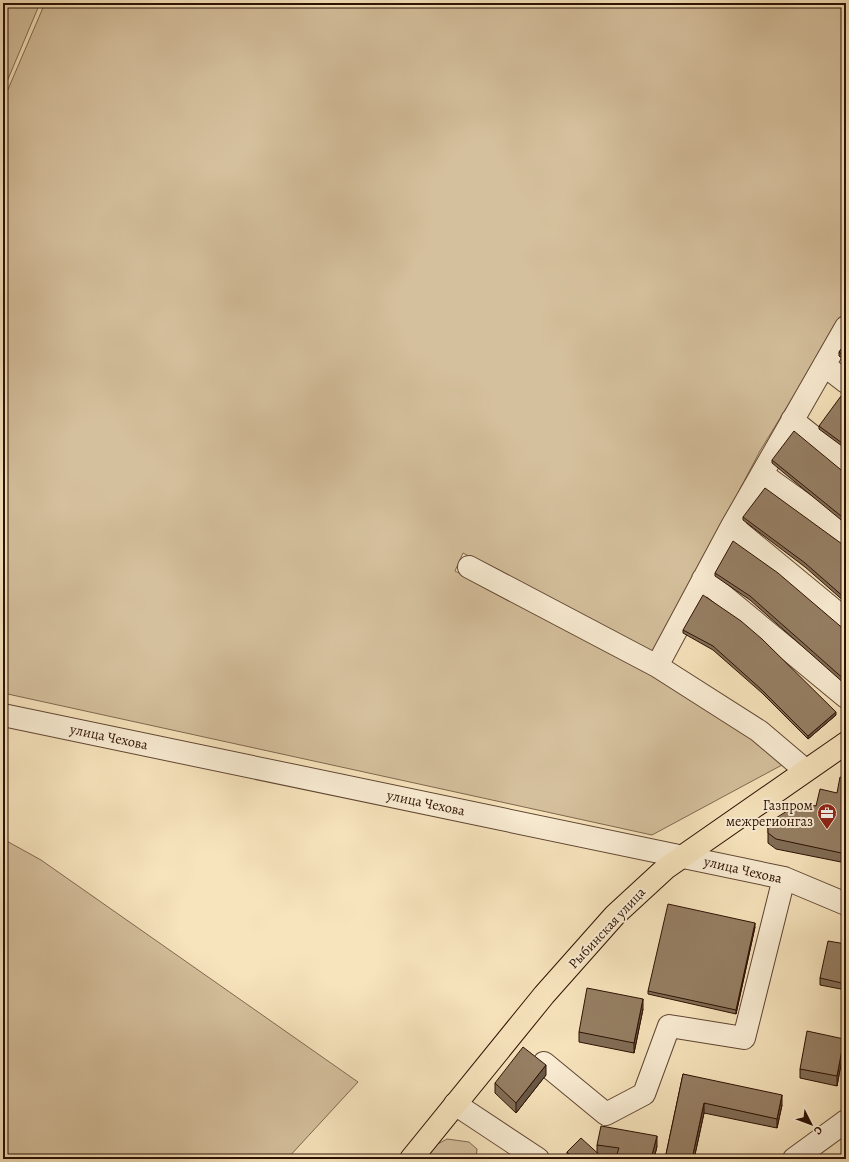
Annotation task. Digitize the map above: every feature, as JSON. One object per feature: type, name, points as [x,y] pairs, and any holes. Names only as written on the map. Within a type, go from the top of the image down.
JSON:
[{"type":"main road","name":"Рыбинская улица","points":[[411,1159],[544,995],[615,915],[666,868],[846,742]]},
{"type":"street","points":[[657,666],[732,526],[846,326]]},
{"type":"street","points":[[824,365],[846,382]]},
{"type":"street","points":[[792,420],[846,463]]},
{"type":"street","points":[[762,474],[818,515],[846,538]]},
{"type":"street","points":[[732,526],[846,620]]},
{"type":"street","points":[[469,567],[657,666],[759,731],[805,770]]},
{"type":"street","points":[[703,579],[846,696]]},
{"type":"street","name":"улица Чехова","points":[[3,716],[684,856],[784,878],[846,904]]},
{"type":"street","points":[[544,1063],[606,1114],[644,1094],[669,1026],[744,1038],[784,878]]},
{"type":"street","points":[[455,1104],[538,1159]]},
{"type":"street","points":[[794,1159],[846,1121]]},
{"type":"shaded area","points":[[3,3],[40,3],[3,91]]},
{"type":"shaded area","points":[[45,3],[846,3],[846,310],[760,451],[652,655],[463,553],[455,571],[643,667],[747,735],[782,765],[652,835],[3,693],[3,101]]},
{"type":"shaded area","points":[[3,839],[41,860],[358,1082],[287,1159],[3,1159]]},
{"type":"shaded area","points":[[447,1139],[469,1142],[477,1149],[476,1159],[421,1159],[432,1147]]},
{"type":"building","points":[[846,343],[846,358],[839,352]]},
{"type":"building","points":[[841,396],[846,400],[846,446],[819,426]]},
{"type":"building","points":[[794,431],[846,474],[846,520],[772,460]]},
{"type":"building","points":[[765,488],[846,548],[846,599],[805,563],[743,517]]},
{"type":"building","points":[[733,541],[778,573],[846,631],[846,681],[750,596],[715,573]]},
{"type":"building","points":[[703,595],[741,621],[762,639],[836,712],[808,736],[762,690],[713,646],[683,630]]},
{"type":"building","points":[[840,777],[846,778],[846,854],[776,839],[768,833],[768,827],[771,821],[800,803],[816,806],[820,789],[837,793]]},
{"type":"building","points":[[668,904],[755,923],[736,1010],[648,991]]},
{"type":"building","points":[[828,941],[846,944],[846,984],[820,978]]},
{"type":"building","points":[[587,988],[643,999],[634,1043],[579,1032]]},
{"type":"building","points":[[807,1031],[844,1039],[837,1076],[800,1069]]},
{"type":"building","points":[[523,1047],[546,1065],[516,1103],[495,1083]]},
{"type":"building","points":[[683,1074],[782,1095],[777,1119],[704,1103],[692,1159],[665,1159]]},
{"type":"building","points":[[601,1126],[657,1136],[651,1159],[625,1159],[616,1157],[619,1148],[597,1145]]},
{"type":"building","points":[[581,1138],[604,1159],[574,1159],[567,1152]]},
{"type":"place","name":"Газпром межрегионгаз","points":[[827,830]]}]
